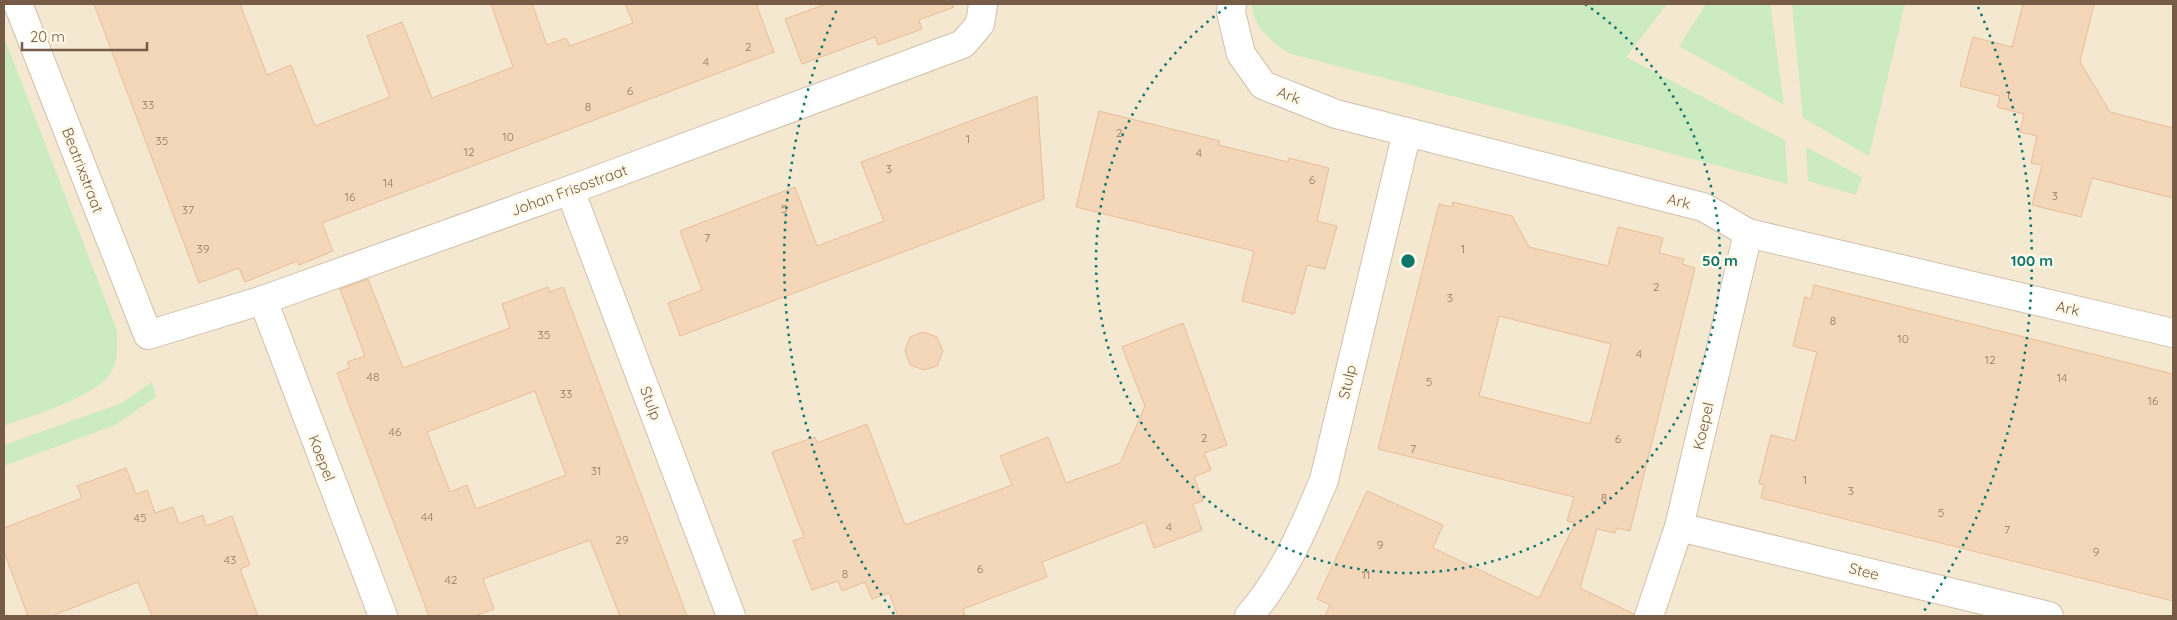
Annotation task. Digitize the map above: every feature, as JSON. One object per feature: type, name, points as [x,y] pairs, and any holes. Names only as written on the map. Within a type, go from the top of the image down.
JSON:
[{"type":"street","name":"Beatrixstraat","points":[[18,4],[148,336]]},
{"type":"street","name":"Ark","points":[[1231,8],[1241,54],[1263,85],[1336,114],[1703,207],[1748,233],[2173,333]]},
{"type":"street","name":"Johan Frisostraat","points":[[148,336],[263,300],[570,190],[963,44],[981,14]]},
{"type":"street","name":"Stulp","points":[[1249,616],[1283,566],[1305,526],[1324,480],[1407,132]]},
{"type":"street","name":"Stulp","points":[[570,190],[732,616]]},
{"type":"street","name":"Koepel","points":[[1649,616],[1679,527],[1748,233]]},
{"type":"street","name":"Koepel","points":[[263,300],[382,616]]},
{"type":"street","name":"Stee","points":[[1679,527],[2049,616]]},
{"type":"shaded area","points":[[4,4],[2173,4],[2173,616],[4,616]]},
{"type":"green space","points":[[1252,4],[1667,4],[1626,57],[1785,140],[1788,184],[1288,53],[1264,33],[1256,20]]},
{"type":"green space","points":[[1706,4],[1770,4],[1784,105],[1679,46]]},
{"type":"green space","points":[[1792,4],[1905,4],[1869,156],[1803,118]]},
{"type":"green space","points":[[4,37],[117,330],[117,352],[115,364],[110,374],[91,390],[61,405],[4,426]]},
{"type":"green space","points":[[1806,147],[1862,177],[1856,195],[1808,181]]},
{"type":"green space","points":[[152,382],[156,397],[115,425],[4,466],[4,445],[122,403]]},
{"type":"building","points":[[94,4],[240,4],[267,75],[291,65],[315,126],[390,97],[367,36],[402,22],[432,98],[513,67],[491,4],[532,4],[547,45],[566,38],[570,46],[633,23],[625,4],[756,4],[774,52],[322,223],[333,251],[299,265],[297,261],[245,282],[239,268],[199,283]]},
{"type":"building","points":[[826,4],[953,4],[954,7],[919,20],[922,29],[878,45],[875,37],[802,64],[785,19]]},
{"type":"building","points":[[2023,4],[2094,4],[2080,62],[2110,112],[2173,128],[2173,198],[2092,178],[2081,217],[2032,205],[2042,165],[2031,163],[2037,136],[2020,132],[2024,114],[1997,107],[2000,96],[1960,86],[1973,37],[2012,47]]},
{"type":"building","points":[[1037,96],[1044,199],[680,336],[668,303],[702,290],[680,231],[795,187],[817,246],[884,221],[861,162]]},
{"type":"building","points":[[1099,111],[1220,141],[1218,145],[1288,162],[1289,158],[1329,168],[1317,221],[1337,226],[1325,269],[1307,265],[1294,314],[1242,301],[1254,251],[1076,207]]},
{"type":"building","points":[[1453,202],[1512,216],[1529,247],[1608,266],[1618,227],[1663,238],[1659,253],[1684,259],[1682,264],[1695,268],[1630,531],[1617,528],[1615,533],[1597,529],[1580,588],[1634,614],[1634,616],[1325,616],[1330,605],[1317,599],[1367,491],[1443,525],[1433,548],[1539,598],[1575,523],[1567,521],[1574,497],[1378,449],[1439,204],[1452,207]],"holes":[[[1499,316],[1611,344],[1590,424],[1479,396]]]},
{"type":"building","points":[[368,279],[403,368],[510,328],[502,304],[548,287],[550,292],[563,287],[687,616],[620,616],[590,540],[483,579],[494,609],[475,616],[429,616],[337,373],[350,368],[347,362],[365,356],[340,289]],"holes":[[[535,391],[566,475],[476,509],[467,485],[450,492],[427,432]]]},
{"type":"building","points":[[1814,285],[2173,374],[2173,601],[1761,498],[1764,485],[1759,483],[1771,435],[1795,441],[1817,352],[1793,346],[1805,297],[1811,299]]},
{"type":"building","points":[[1183,323],[1227,445],[1204,453],[1211,470],[1194,477],[1203,501],[1193,504],[1202,530],[1154,548],[1145,522],[1042,562],[1047,577],[963,609],[965,616],[898,616],[889,593],[872,599],[865,582],[842,591],[838,581],[812,590],[793,541],[804,537],[772,452],[815,437],[817,443],[867,424],[905,525],[1012,485],[1000,456],[1048,437],[1066,483],[1120,463],[1145,406],[1122,347]]},
{"type":"building","points":[[923,332],[937,337],[943,351],[937,366],[924,370],[910,365],[905,351],[910,337]]},
{"type":"building","points":[[126,468],[136,494],[147,490],[155,513],[173,507],[179,524],[203,515],[206,526],[232,516],[250,565],[240,569],[258,616],[152,616],[138,582],[52,616],[28,616],[4,552],[4,528],[82,498],[77,486]]}]
